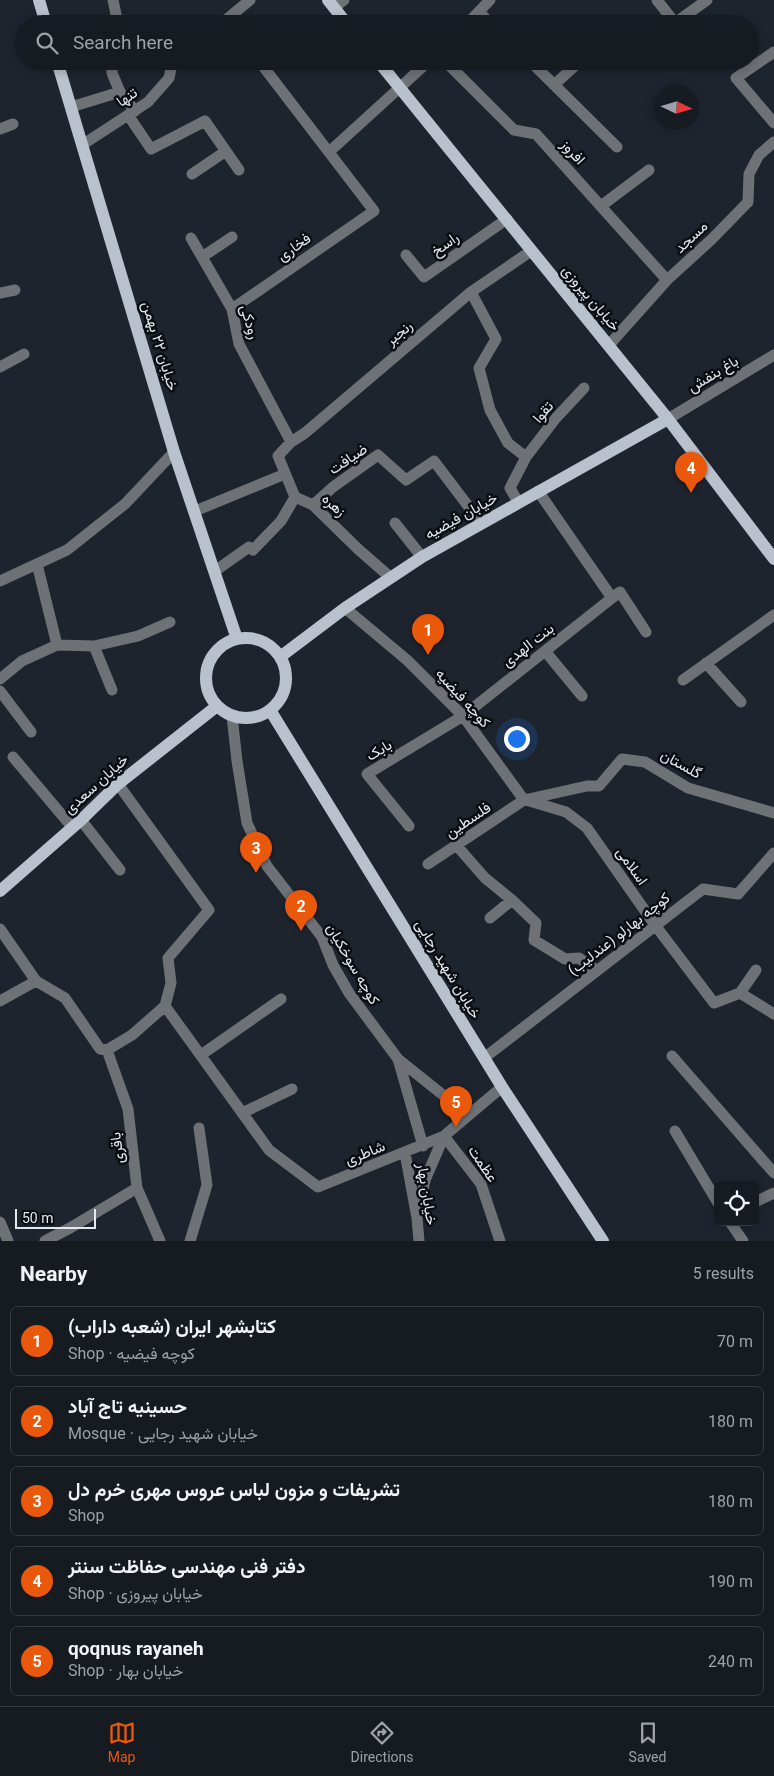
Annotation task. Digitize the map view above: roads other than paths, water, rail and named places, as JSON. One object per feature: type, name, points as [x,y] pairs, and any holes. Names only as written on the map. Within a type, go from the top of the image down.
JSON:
[{"type":"main road","points":[[38,0],[43,15]]},
{"type":"main road","points":[[336,3],[342,15]]},
{"type":"main road","name":"خیابان ۲۲ بهمن","points":[[60,70],[174,452],[237,639]]},
{"type":"main road","name":"خیابان پیروزی","points":[[385,70],[668,418],[774,559]]},
{"type":"main road","name":"خیابان فیضیه","points":[[280,657],[345,608],[422,556],[668,418]]},
{"type":"main road","points":[[237,639],[257,639],[266,643],[280,657],[285,668],[286,680],[284,691],[278,702],[270,710],[256,717],[232,716],[217,706],[210,696],[206,684],[206,672],[210,661],[221,647],[237,639]]},
{"type":"main road","name":"خیابان سعدی","points":[[0,891],[118,784],[217,706]]},
{"type":"main road","name":"خیابان شهید رجایی","points":[[270,710],[502,1087],[603,1241]]},
{"type":"street","points":[[113,0],[116,15]]},
{"type":"street","points":[[233,15],[249,0]]},
{"type":"street","points":[[476,15],[490,0]]},
{"type":"street","points":[[657,0],[669,15]]},
{"type":"street","points":[[686,15],[707,0]]},
{"type":"street","points":[[479,12],[482,15]]},
{"type":"street","points":[[759,62],[774,52]]},
{"type":"street","points":[[112,70],[120,92],[151,149],[205,121],[239,170]]},
{"type":"street","name":"تنها","points":[[82,146],[148,102],[169,78],[171,70]]},
{"type":"street","points":[[266,70],[329,152],[420,70]]},
{"type":"street","name":"افروز","points":[[454,70],[514,130],[536,134],[667,280]]},
{"type":"street","points":[[539,70],[617,147]]},
{"type":"street","points":[[554,85],[570,70]]},
{"type":"street","points":[[748,70],[736,78],[774,123]]},
{"type":"street","points":[[71,107],[120,92]]},
{"type":"street","points":[[0,129],[13,124]]},
{"type":"street","name":"مسجد","points":[[609,345],[667,280],[712,239],[748,202],[749,174],[759,155],[774,142]]},
{"type":"street","points":[[192,174],[226,151]]},
{"type":"street","name":"فخاری","points":[[232,309],[374,211],[329,152]]},
{"type":"street","points":[[601,206],[649,170]]},
{"type":"street","name":"راسخ","points":[[406,255],[424,277],[507,219]]},
{"type":"street","points":[[202,257],[232,237]]},
{"type":"street","name":"رودکی","points":[[191,238],[232,309],[239,344],[291,442]]},
{"type":"street","name":"رنجبر","points":[[291,442],[305,433],[471,292],[531,251]]},
{"type":"street","points":[[0,293],[15,290]]},
{"type":"street","points":[[471,292],[496,339],[480,368],[490,410],[508,443],[526,457]]},
{"type":"street","points":[[0,367],[24,354]]},
{"type":"street","name":"باغ بنفش","points":[[668,418],[774,356]]},
{"type":"street","name":"تقوا","points":[[518,502],[510,488],[526,457],[556,418],[584,388]]},
{"type":"street","points":[[215,571],[249,548],[253,550],[281,521],[295,497],[278,456],[291,442]]},
{"type":"street","points":[[0,581],[68,550],[125,504],[174,452]]},
{"type":"street","name":"ضیافت","points":[[313,505],[333,487],[378,454],[406,480],[434,461],[481,523]]},
{"type":"street","points":[[195,511],[285,474]]},
{"type":"street","points":[[538,491],[612,598],[620,592],[646,632]]},
{"type":"street","name":"زهره","points":[[295,497],[313,505],[390,577]]},
{"type":"street","points":[[395,523],[422,556]]},
{"type":"street","points":[[37,564],[57,646]]},
{"type":"street","name":"بنت الهدی","points":[[463,716],[612,598]]},
{"type":"street","name":"کوچه فیضیه","points":[[345,608],[407,660],[463,716],[524,800]]},
{"type":"street","points":[[682,680],[774,615]]},
{"type":"street","points":[[0,679],[22,661],[57,646],[94,646],[138,636],[170,622]]},
{"type":"street","points":[[94,646],[112,690]]},
{"type":"street","points":[[545,651],[582,696]]},
{"type":"street","points":[[706,663],[741,702]]},
{"type":"street","points":[[0,691],[31,732]]},
{"type":"street","name":"کوچه سوخکیان","points":[[232,716],[247,823],[263,857],[322,937],[333,965],[349,993],[398,1059]]},
{"type":"street","name":"بابک","points":[[409,826],[367,774],[463,716]]},
{"type":"street","points":[[14,757],[120,870]]},
{"type":"street","name":"گلستان","points":[[524,800],[587,786],[599,786],[622,759],[645,762],[688,788],[774,813]]},
{"type":"street","points":[[107,1050],[132,1035],[165,1006],[172,982],[168,958],[209,910],[118,784]]},
{"type":"street","name":"فلسطین","points":[[428,864],[524,800]]},
{"type":"street","name":"اسلامی","points":[[524,800],[566,812],[586,828],[714,1004],[740,993]]},
{"type":"street","points":[[457,846],[485,878],[536,922],[534,940],[565,959],[579,958],[596,970]]},
{"type":"street","name":"کوچه بهارلو (عندلیب)","points":[[484,1058],[703,889],[738,894],[774,853]]},
{"type":"street","points":[[490,918],[512,900]]},
{"type":"street","name":"باقری","points":[[0,930],[36,981],[65,998],[100,1049],[107,1050],[128,1109],[137,1188],[160,1241]]},
{"type":"street","points":[[756,970],[740,993],[774,1014]]},
{"type":"street","points":[[0,1001],[36,981]]},
{"type":"street","points":[[202,1055],[281,999]]},
{"type":"street","points":[[165,1006],[242,1113],[292,1089]]},
{"type":"street","points":[[672,1056],[774,1173]]},
{"type":"street","points":[[398,1059],[468,1115]]},
{"type":"street","points":[[398,1059],[422,1146]]},
{"type":"street","name":"خیابان بهار","points":[[422,1146],[444,1136],[502,1087]]},
{"type":"street","name":"شاطری","points":[[242,1113],[269,1150],[318,1188],[422,1146]]},
{"type":"street","points":[[190,1241],[207,1185],[199,1128]]},
{"type":"street","points":[[675,1131],[714,1196]]},
{"type":"street","points":[[417,1218],[425,1180],[444,1136]]},
{"type":"street","name":"عظمت","points":[[444,1136],[481,1184],[500,1241]]},
{"type":"street","name":"خیابان بهار","points":[[405,1153],[417,1218],[419,1241]]},
{"type":"street","points":[[45,1241],[137,1188]]},
{"type":"street","points":[[759,1200],[774,1193]]},
{"type":"street","points":[[0,1222],[8,1241]]},
{"type":"street","points":[[733,1226],[743,1241]]},
{"type":"place","name":"دفتر فنی مهندسی حفاظت سنتر","points":[[691,493]]},
{"type":"place","name":"کتابشهر ایران (شعبه داراب)","points":[[428,655]]},
{"type":"place","name":"تشریفات و مزون لباس عروس مهری خرم دل","points":[[256,873]]},
{"type":"place","name":"حسینیه تاج آباد","points":[[301,931]]},
{"type":"place","name":"qoqnus rayaneh","points":[[456,1127]]}]
